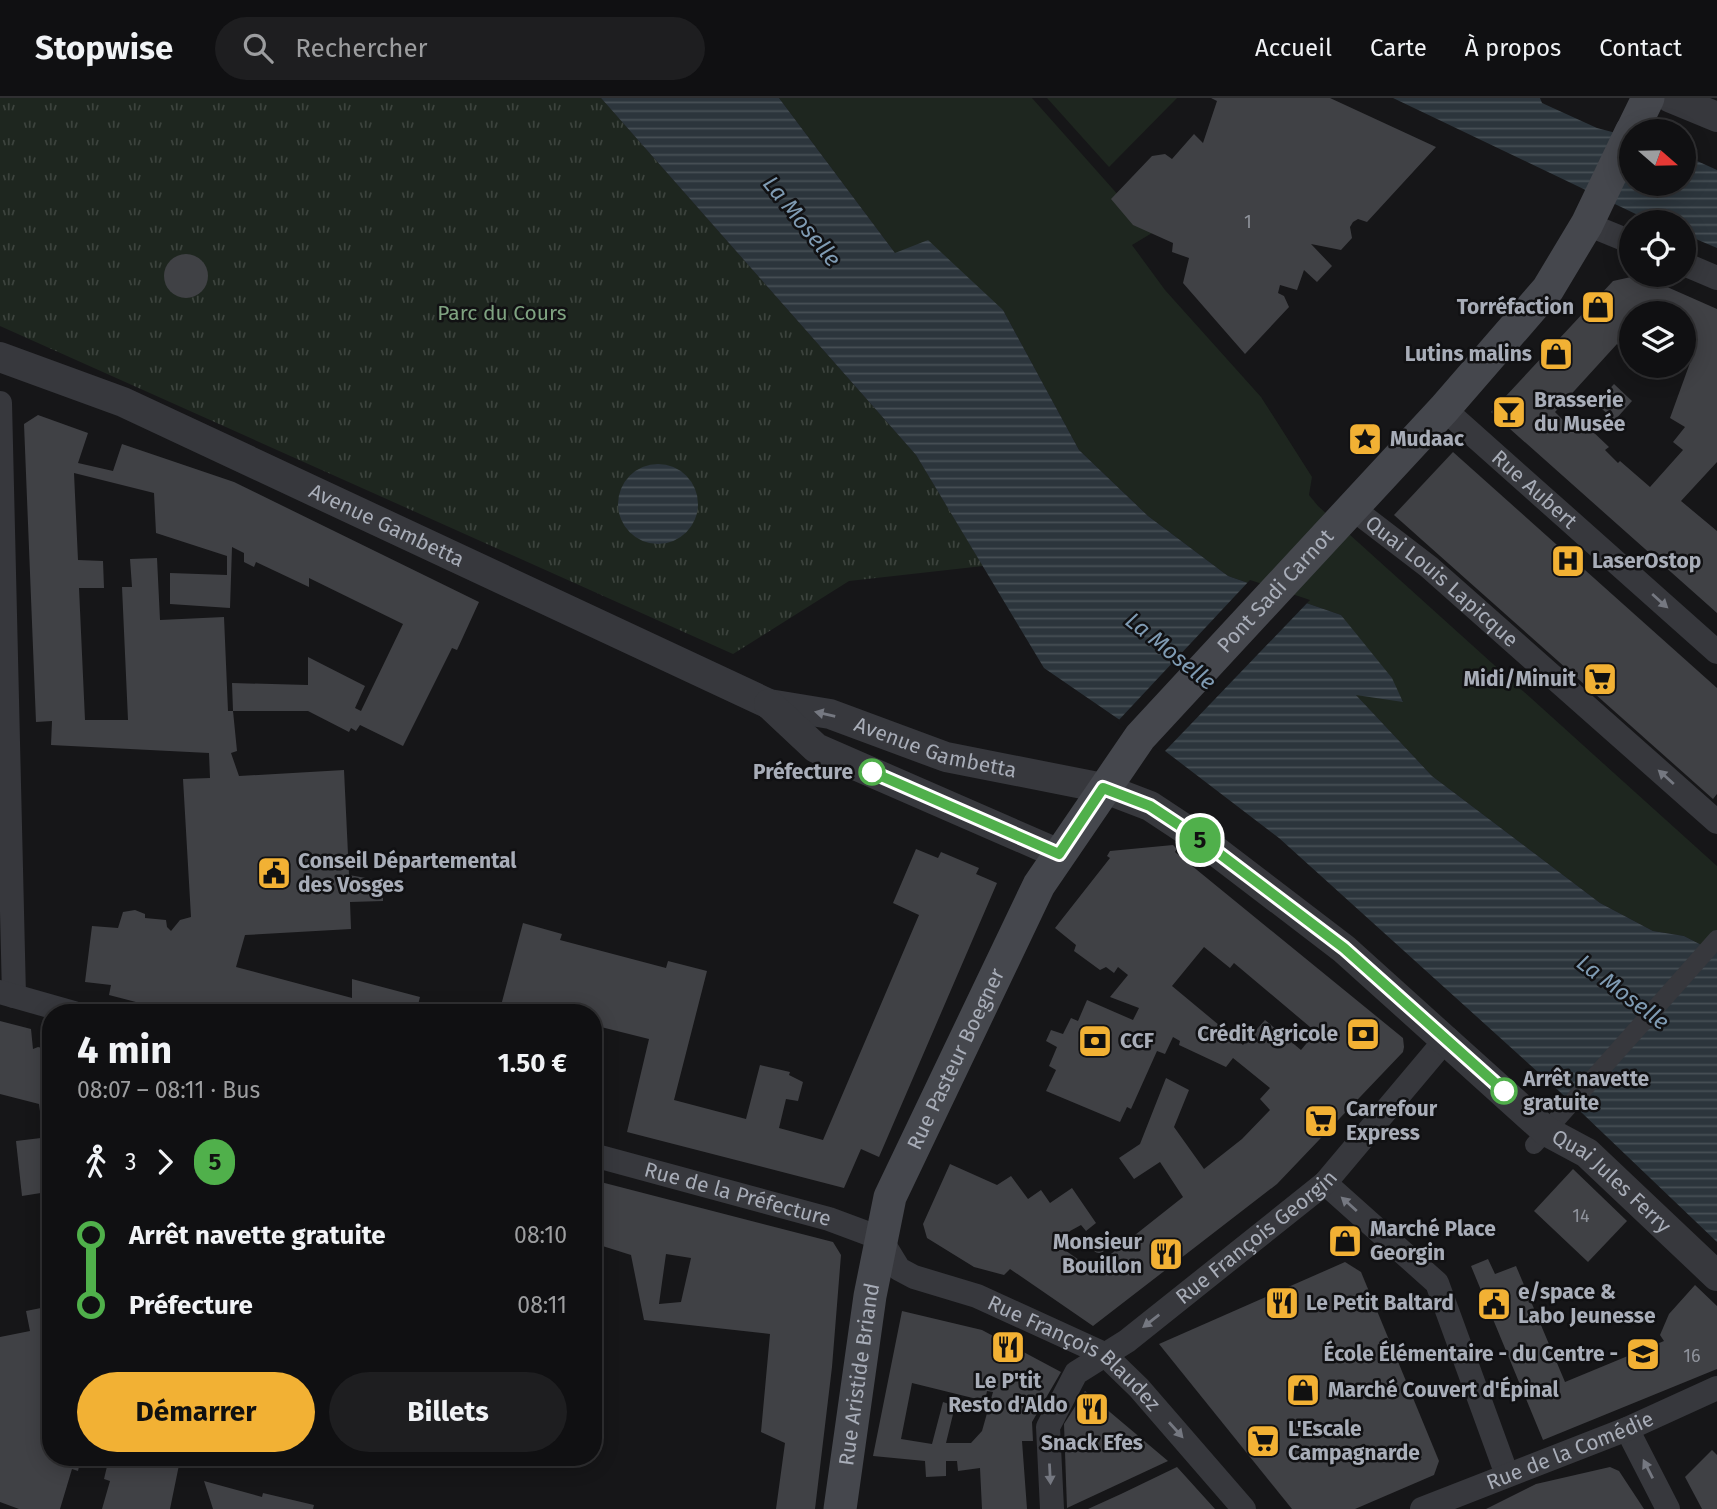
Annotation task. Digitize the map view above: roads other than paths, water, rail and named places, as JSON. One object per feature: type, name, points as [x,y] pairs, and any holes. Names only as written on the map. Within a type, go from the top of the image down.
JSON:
[{"type":"main road","name":"Pont Sadi Carnot","points":[[1638,119],[1648,98]]},
{"type":"main road","name":"Pont Sadi Carnot","points":[[1103,788],[1140,737],[1444,410],[1548,289],[1587,224],[1619,157]]},
{"type":"main road","name":"Rue Pasteur Boegner","points":[[880,1238],[890,1196],[1040,885],[1103,788]]},
{"type":"main road","name":"Rue Aristide Briand","points":[[840,1509],[857,1378],[880,1238]]},
{"type":"street","points":[[1671,98],[1717,117]]},
{"type":"street","points":[[1587,224],[1619,237]]},
{"type":"street","points":[[1696,269],[1717,278]]},
{"type":"street","name":"Avenue Gambetta","points":[[0,357],[123,402],[769,704],[830,714],[946,757],[1103,788]]},
{"type":"street","points":[[0,403],[7,994],[42,1004]]},
{"type":"street","name":"Rue Aubert","points":[[1444,410],[1717,652]]},
{"type":"street","name":"Quai Louis Lapicque","points":[[1352,508],[1429,568],[1717,822]]},
{"type":"street","name":"Avenue Gambetta","points":[[769,704],[816,748],[1059,854]]},
{"type":"street","name":"Quai Jules Ferry","points":[[1103,788],[1150,806],[1200,839],[1344,948],[1447,1038],[1540,1138],[1587,1153],[1717,1276]]},
{"type":"street","points":[[1540,1138],[1717,939]]},
{"type":"street","name":"Rue François Georgin","points":[[1052,1509],[1048,1427],[1076,1373],[1127,1340],[1325,1183],[1447,1038]]},
{"type":"street","name":"Rue de la Préfecture","points":[[602,1157],[829,1219],[880,1238]]},
{"type":"street","points":[[1325,1183],[1437,1283],[1507,1475]]},
{"type":"street","name":"Rue François Blaudez","points":[[880,1238],[899,1269],[914,1278],[977,1296],[1104,1354],[1139,1388],[1244,1509]]},
{"type":"street","name":"Rue de la Comédie","points":[[1422,1509],[1450,1504],[1507,1475],[1627,1429],[1717,1388]]},
{"type":"street","points":[[1627,1429],[1668,1509]]},
{"type":"water","name":"La Moselle","points":[[601,98],[779,98],[895,253],[928,240],[1003,310],[1079,450],[1148,516],[1228,576],[1341,615],[1392,678],[1403,702],[1356,695],[1432,776],[1600,903],[1653,931],[1684,936],[1717,953],[1717,1242],[1559,1091],[1279,838],[1165,751],[1044,668],[916,455]]},
{"type":"water","points":[[1393,98],[1540,98],[1542,103],[1597,128],[1619,134],[1619,196],[1696,196],[1696,160],[1717,170],[1717,248],[1696,239],[1696,210],[1627,210]]},
{"type":"water","points":[[658,464],[673,467],[686,476],[695,489],[698,504],[695,519],[686,532],[673,541],[658,544],[643,541],[630,532],[621,519],[618,504],[621,489],[630,476],[643,467]]},
{"type":"place","name":"Torréfaction","points":[[1598,307]]},
{"type":"place","name":"Lutins malins","points":[[1556,354]]},
{"type":"place","name":"Brasserie du Musée","points":[[1509,412]]},
{"type":"place","name":"Mudaac","points":[[1365,439]]},
{"type":"place","name":"LaserOstop","points":[[1568,561]]},
{"type":"place","name":"Midi/Minuit","points":[[1600,679]]},
{"type":"place","name":"Préfecture","points":[[872,772]]},
{"type":"place","name":"Conseil Départemental des Vosges","points":[[274,873]]},
{"type":"place","name":"Crédit Agricole","points":[[1363,1034]]},
{"type":"place","name":"CCF","points":[[1095,1041]]},
{"type":"place","name":"Arrêt navette gratuite","points":[[1504,1091]]},
{"type":"place","name":"Carrefour Express","points":[[1321,1121]]},
{"type":"place","name":"Marché Place Georgin","points":[[1345,1241]]},
{"type":"place","name":"Monsieur Bouillon","points":[[1166,1254]]},
{"type":"place","name":"Le Petit Baltard","points":[[1282,1303]]},
{"type":"place","name":"e/space & Labo Jeunesse","points":[[1494,1304]]},
{"type":"place","name":"Le P'tit Resto d'Aldo","points":[[1008,1347]]},
{"type":"place","name":"École Élémentaire - du Centre -","points":[[1643,1354]]},
{"type":"place","name":"Marché Couvert d'Épinal","points":[[1303,1390]]},
{"type":"place","name":"Snack Efes","points":[[1092,1409]]},
{"type":"place","name":"L'Escale Campagnarde","points":[[1263,1441]]},
{"type":"park label","name":"Parc du Cours","points":[[502,313]]}]
